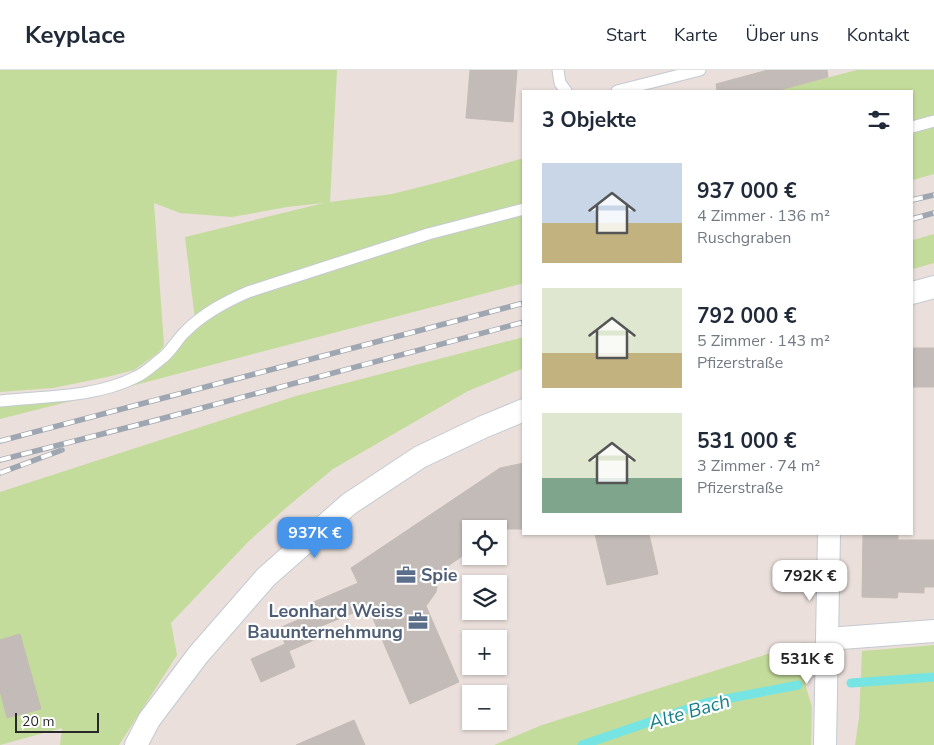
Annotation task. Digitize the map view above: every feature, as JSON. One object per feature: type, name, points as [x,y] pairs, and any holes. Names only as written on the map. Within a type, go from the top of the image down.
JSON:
[{"type":"street","points":[[913,293],[934,287]]},
{"type":"street","points":[[136,745],[149,720],[198,655],[266,577],[349,504],[420,457],[522,411]]},
{"type":"street","points":[[825,745],[829,535]]},
{"type":"street","points":[[828,639],[934,631]]},
{"type":"lane","points":[[558,70],[560,82],[565,90]]},
{"type":"lane","points":[[621,90],[700,70]]},
{"type":"lane","points":[[913,127],[934,121]]},
{"type":"lane","points":[[0,401],[76,394],[110,387],[137,377],[164,358],[186,331],[205,314],[248,292],[428,234],[522,210]]},
{"type":"green space","points":[[0,70],[337,70],[330,202],[392,194],[522,159],[522,284],[120,389],[176,351],[196,328],[185,237],[324,203],[287,207],[232,217],[180,213],[154,203],[164,346],[158,353],[134,370],[53,388],[0,392]]},
{"type":"green space","points":[[857,70],[934,70],[934,174],[913,180],[913,90],[780,90]]},
{"type":"green space","points":[[934,234],[934,263],[913,269],[913,240]]},
{"type":"green space","points":[[522,338],[522,369],[468,391],[333,469],[248,542],[171,623],[177,655],[119,745],[60,745],[62,728],[0,745],[0,492],[296,396]]},
{"type":"green space","points":[[87,397],[0,419],[0,405]]},
{"type":"green space","points":[[806,642],[806,687],[812,707],[811,745],[494,745],[542,725]]},
{"type":"green space","points":[[934,645],[934,745],[855,745],[859,718],[862,651]]},
{"type":"building","points":[[470,70],[517,70],[513,122],[466,118]]},
{"type":"building","points":[[768,70],[827,70],[828,77],[780,90],[717,90],[716,84]]},
{"type":"building","points":[[913,348],[934,348],[934,387],[913,387]]},
{"type":"building","points":[[522,463],[522,529],[507,529],[507,520],[462,520],[462,556],[435,575],[436,592],[426,606],[459,682],[410,704],[368,607],[319,627],[323,636],[289,651],[295,667],[261,682],[251,659],[285,644],[279,628],[312,614],[317,623],[309,604],[358,583],[351,568],[500,468]]},
{"type":"building","points":[[595,535],[649,535],[658,574],[607,585]]},
{"type":"building","points":[[863,535],[898,535],[898,540],[934,540],[934,587],[924,587],[924,593],[898,592],[897,598],[862,597]]},
{"type":"building","points":[[20,634],[41,709],[7,718],[0,691],[0,640]]},
{"type":"building","points":[[354,720],[365,745],[296,745]]},
{"type":"waterway","name":"Alte Bach","points":[[851,683],[934,677]]},
{"type":"waterway","name":"Alte Bach","points":[[582,745],[705,703],[798,685]]},
{"type":"railway","points":[[913,200],[934,195]]},
{"type":"railway","points":[[913,219],[934,213]]},
{"type":"railway","points":[[0,441],[522,304]]},
{"type":"railway","points":[[0,460],[522,323]]},
{"type":"railway","points":[[0,473],[62,450]]},
{"type":"place","name":"Spie","points":[[406,575]]},
{"type":"place","name":"Leonhard Weiss Bauunternehmung","points":[[418,621]]}]
